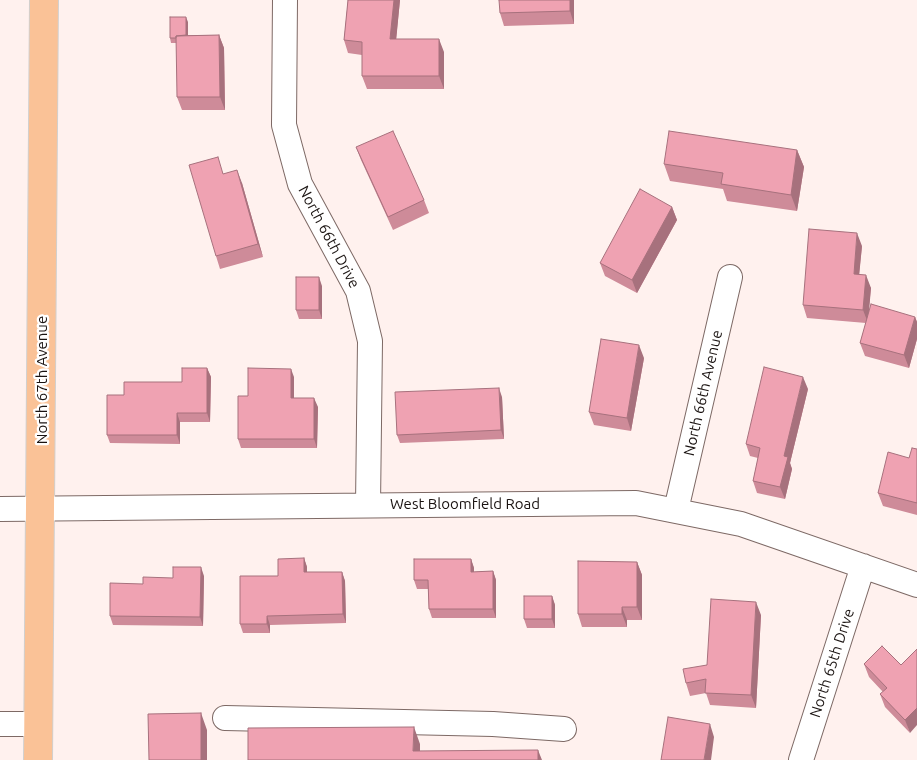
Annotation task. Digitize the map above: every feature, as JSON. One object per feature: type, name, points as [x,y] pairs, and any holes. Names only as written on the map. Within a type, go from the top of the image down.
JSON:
[{"type":"main road","name":"North 67th Avenue","points":[[38,760],[44,0]]},
{"type":"street","name":"North 66th Drive","points":[[285,0],[284,126],[300,184],[358,291],[370,341],[368,505]]},
{"type":"street","name":"North 66th Avenue","points":[[676,510],[730,277]]},
{"type":"street","name":"West Bloomfield Road","points":[[0,509],[636,503],[741,524],[917,585]]},
{"type":"street","name":"North 65th Drive","points":[[800,760],[863,566]]},
{"type":"street","points":[[225,718],[493,724],[564,729]]},
{"type":"street","points":[[0,724],[38,724]]},
{"type":"building","points":[[348,0],[394,0],[390,39],[439,39],[439,76],[362,76],[362,42],[344,40]]},
{"type":"building","points":[[499,0],[570,0],[570,11],[500,13]]},
{"type":"building","points":[[170,17],[186,17],[186,35],[170,38]]},
{"type":"building","points":[[219,35],[220,97],[177,97],[176,36]]},
{"type":"building","points":[[393,131],[424,200],[388,217],[356,147]]},
{"type":"building","points":[[669,131],[797,150],[791,195],[721,184],[723,173],[664,164]]},
{"type":"building","points":[[218,157],[223,174],[237,170],[258,244],[216,256],[189,165]]},
{"type":"building","points":[[640,189],[672,207],[632,280],[600,263]]},
{"type":"building","points":[[809,229],[857,233],[854,274],[866,275],[863,310],[803,305]]},
{"type":"building","points":[[296,277],[319,277],[319,310],[296,310]]},
{"type":"building","points":[[871,304],[915,317],[904,355],[860,343]]},
{"type":"building","points":[[601,339],[639,345],[627,418],[589,412]]},
{"type":"building","points":[[764,367],[803,377],[784,456],[788,457],[780,487],[753,481],[760,448],[746,444]]},
{"type":"building","points":[[182,368],[207,368],[207,413],[177,413],[177,435],[107,435],[107,395],[124,395],[124,382],[182,382]]},
{"type":"building","points":[[248,368],[291,369],[291,398],[314,398],[314,439],[238,439],[238,396],[248,396]]},
{"type":"building","points":[[499,388],[501,430],[397,435],[395,392]]},
{"type":"building","points":[[912,448],[917,449],[917,503],[878,493],[888,452],[909,458]]},
{"type":"building","points":[[304,558],[304,572],[342,572],[343,614],[267,616],[267,624],[240,624],[240,576],[278,576],[278,559]]},
{"type":"building","points":[[414,559],[471,559],[471,572],[493,571],[493,609],[429,609],[428,580],[414,580]]},
{"type":"building","points":[[578,561],[637,562],[637,607],[622,607],[622,614],[578,614]]},
{"type":"building","points":[[173,567],[201,567],[200,617],[110,616],[110,583],[143,584],[143,577],[173,578]]},
{"type":"building","points":[[524,596],[552,596],[552,619],[524,619]]},
{"type":"building","points":[[711,599],[756,602],[751,695],[705,693],[706,679],[686,683],[683,669],[707,665]]},
{"type":"building","points":[[882,646],[901,665],[917,649],[917,708],[905,720],[880,694],[887,688],[864,664]]},
{"type":"building","points":[[201,713],[201,760],[149,760],[148,714]]},
{"type":"building","points":[[668,717],[710,724],[704,760],[661,760]]},
{"type":"building","points":[[414,727],[413,751],[538,750],[538,760],[248,760],[248,728]]}]
